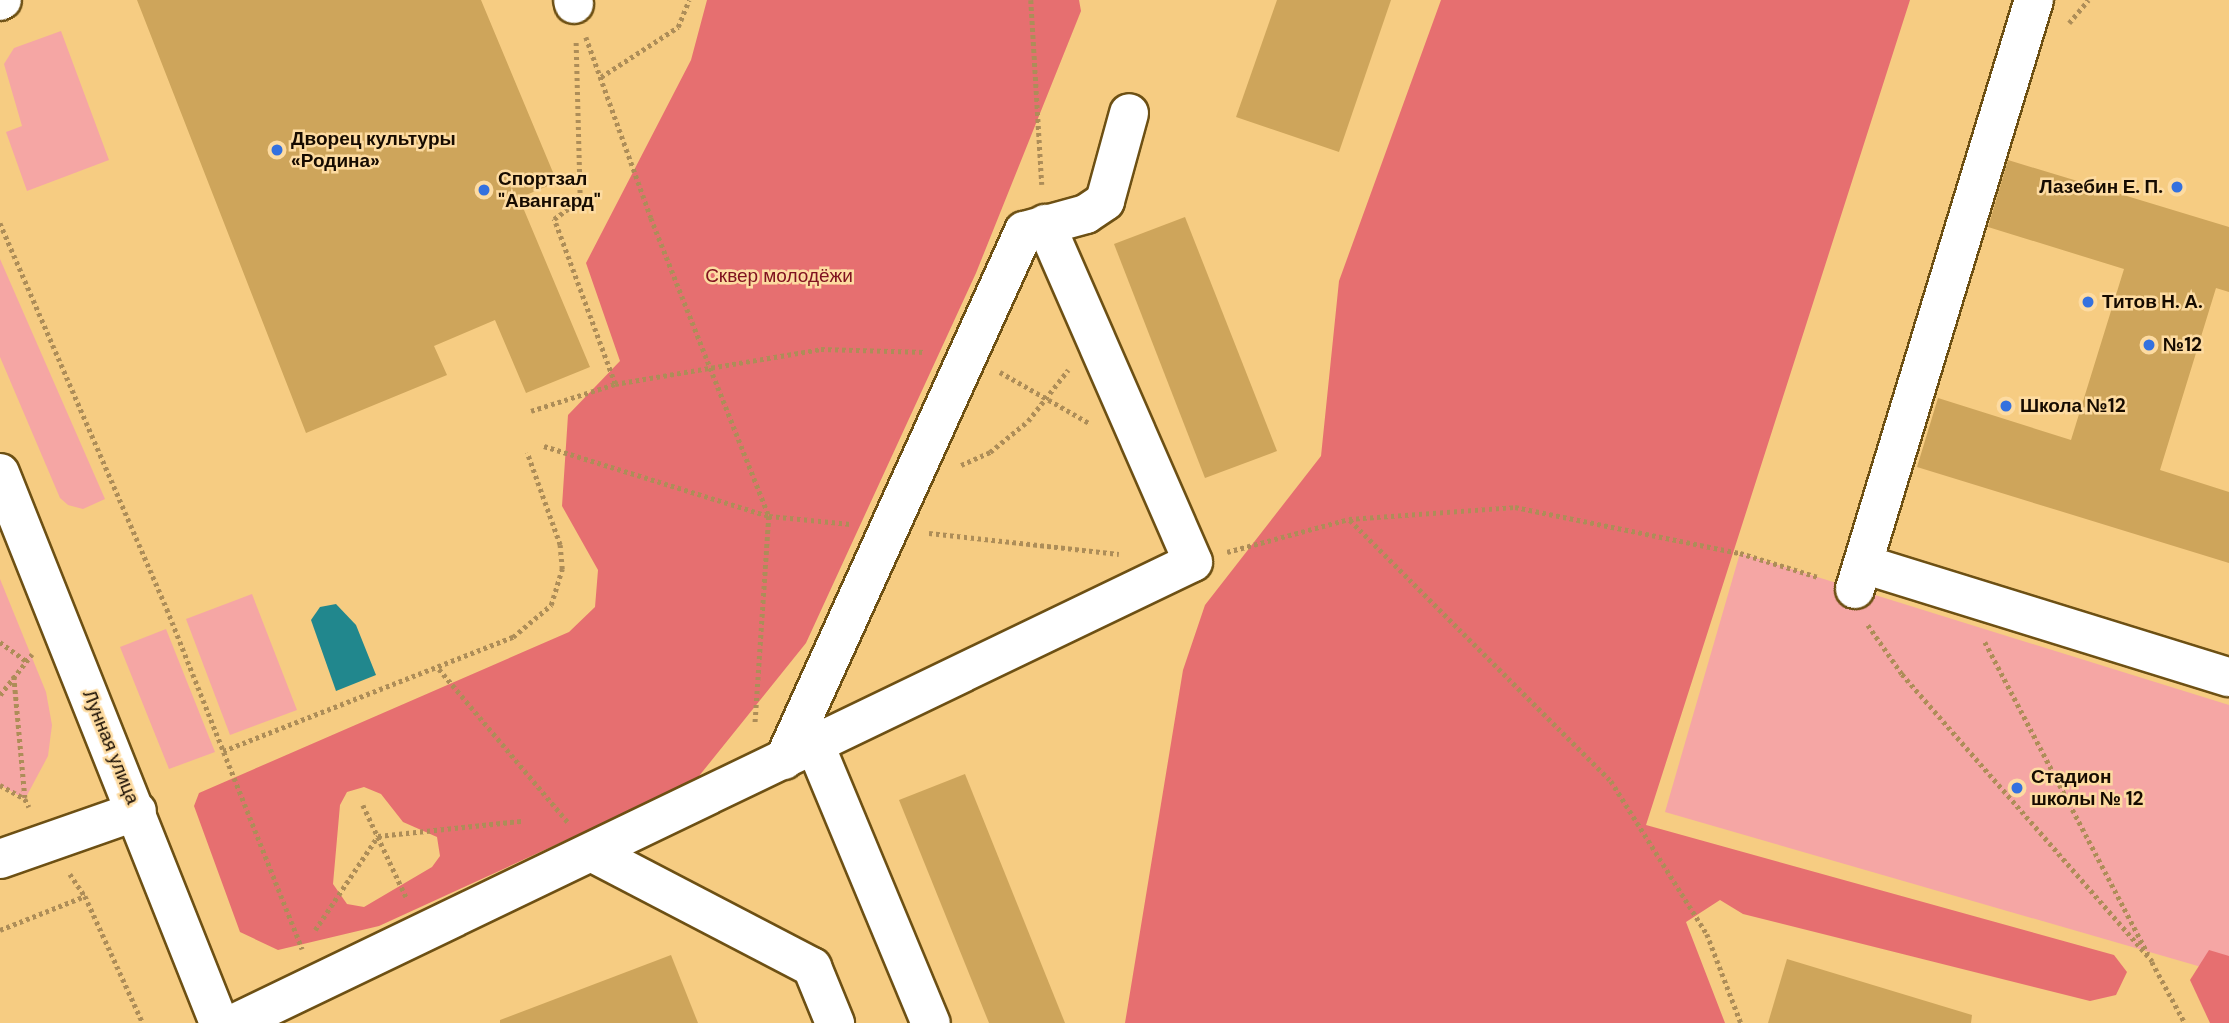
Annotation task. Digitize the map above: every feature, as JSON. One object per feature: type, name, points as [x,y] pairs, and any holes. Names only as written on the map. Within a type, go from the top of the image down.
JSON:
[{"type":"street","points":[[2034,0],[1861,590],[2229,677]]},
{"type":"street","points":[[783,760],[903,491],[1024,231],[1086,214],[1105,201],[1129,113]]},
{"type":"street","points":[[236,1023],[1193,562],[1045,225]]},
{"type":"street","name":"Лунная улица","points":[[0,473],[137,811],[219,1023]]},
{"type":"street","points":[[783,760],[931,1023]]},
{"type":"street","points":[[0,859],[137,811]]},
{"type":"street","points":[[593,853],[812,967],[835,1023]]},
{"type":"path","points":[[601,77],[678,27],[689,0]]},
{"type":"path","points":[[1031,0],[1045,225]]},
{"type":"path","points":[[574,2],[711,370],[769,516],[783,760]]},
{"type":"path","points":[[574,2],[580,200],[554,219],[615,384]]},
{"type":"path","points":[[0,223],[223,751],[316,986]]},
{"type":"path","points":[[903,491],[990,452],[1047,399],[1091,330]]},
{"type":"path","points":[[531,411],[615,384],[711,370],[821,349],[967,354],[1146,454]]},
{"type":"path","points":[[223,751],[513,638],[551,605],[562,569],[560,545],[527,453]]},
{"type":"path","points":[[1193,562],[1349,519],[1515,507],[1740,553]]},
{"type":"path","points":[[1349,519],[1611,782],[1707,934],[1741,1023]]},
{"type":"path","points":[[1861,590],[1902,674],[2152,961]]},
{"type":"path","points":[[1983,639],[2185,1023]]},
{"type":"path","points":[[0,642],[26,661]]},
{"type":"path","points":[[439,669],[593,853]]},
{"type":"path","points":[[14,676],[25,799]]},
{"type":"path","points":[[363,805],[411,907]]},
{"type":"path","points":[[314,930],[378,836],[521,821]]},
{"type":"path","points":[[47,841],[85,896],[143,1023]]},
{"type":"path","points":[[0,930],[85,896]]},
{"type":"shaded area","points":[[61,31],[109,160],[27,191],[6,132],[22,126],[4,64],[14,48]]},
{"type":"shaded area","points":[[0,259],[105,499],[83,509],[68,505],[60,498],[0,357]]},
{"type":"shaded area","points":[[1740,553],[2229,705],[2229,975],[1665,812]]},
{"type":"shaded area","points":[[0,579],[46,692],[52,725],[48,756],[25,799],[0,785]]},
{"type":"shaded area","points":[[252,594],[297,710],[230,735],[186,619]]},
{"type":"shaded area","points":[[166,629],[215,752],[169,769],[120,647]]},
{"type":"green space","name":"Сквер молодёжи","points":[[707,0],[1079,0],[1081,11],[976,273],[806,643],[695,781],[379,926],[278,950],[240,932],[194,806],[199,793],[569,632],[595,607],[598,570],[562,506],[568,415],[620,361],[586,263],[691,60]],"holes":[[[364,787],[381,794],[403,822],[437,837],[440,856],[432,867],[364,907],[347,904],[333,884],[340,805],[347,792]]]},
{"type":"green space","points":[[1441,0],[1910,0],[1646,825],[2114,955],[2127,972],[2116,995],[2090,1001],[1743,914],[1720,900],[1686,922],[1725,1023],[1125,1023],[1183,670],[1205,605],[1321,456],[1339,281]]},
{"type":"green space","points":[[2209,950],[2229,956],[2229,1023],[2210,1023],[2190,980]]},
{"type":"water","points":[[336,604],[356,625],[376,675],[336,691],[311,620],[320,607]]},
{"type":"building","points":[[137,0],[481,0],[557,182],[519,198],[590,367],[526,393],[495,320],[434,346],[447,375],[306,433]]},
{"type":"building","points":[[1277,0],[1391,0],[1339,152],[1236,117]]},
{"type":"building","name":"№12","points":[[2008,160],[2229,227],[2229,292],[2216,288],[2160,470],[2229,492],[2229,563],[1917,467],[1938,398],[2071,440],[2124,269],[1988,227]]},
{"type":"building","points":[[1185,217],[1277,451],[1205,478],[1114,244]]},
{"type":"building","points":[[965,774],[1065,1023],[989,1023],[899,800]]},
{"type":"building","points":[[671,955],[698,1023],[500,1023],[500,1020]]},
{"type":"building","points":[[1787,959],[1972,1015],[1971,1023],[1768,1023]]},
{"type":"place","name":"Дворец культуры «Родина»","points":[[277,150]]},
{"type":"place","name":"Лазебин Е. П.","points":[[2177,187]]},
{"type":"place","name":"Спортзал \"Авангард\"","points":[[484,190]]},
{"type":"place","name":"Титов Н. А.","points":[[2088,302]]},
{"type":"place","name":"№12","points":[[2149,345]]},
{"type":"place","name":"Школа №12","points":[[2006,406]]},
{"type":"place","name":"Стадион школы № 12","points":[[2017,788]]}]
